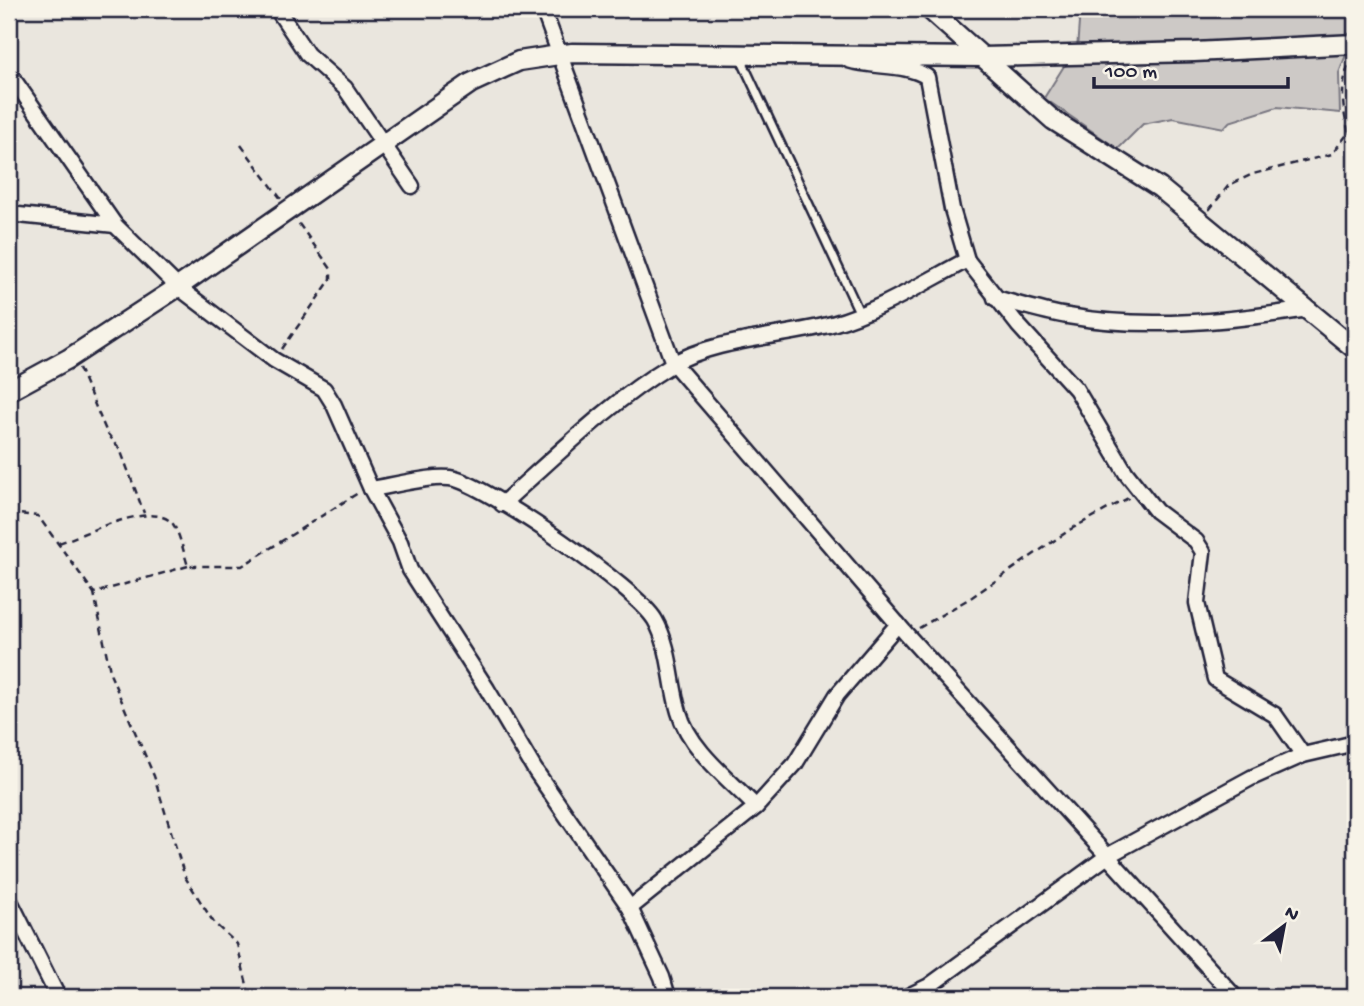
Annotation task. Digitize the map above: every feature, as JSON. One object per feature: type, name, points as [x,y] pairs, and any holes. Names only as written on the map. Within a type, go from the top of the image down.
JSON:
[{"type":"street","points":[[277,9],[307,54],[345,88],[412,186]]},
{"type":"street","points":[[543,9],[673,363],[903,630],[1236,997]]},
{"type":"street","points":[[929,9],[1053,120],[1160,188],[1355,349]]},
{"type":"street","points":[[9,391],[73,355],[178,287],[471,83],[519,61],[559,53],[982,57],[1194,52],[1355,44]]},
{"type":"street","points":[[830,55],[873,67],[913,68],[928,77],[952,209],[967,260],[995,298],[1076,388],[1140,491],[1156,511],[1196,541],[1203,552],[1197,603],[1214,680],[1275,715],[1303,755]]},
{"type":"street","points":[[9,73],[115,225],[178,287],[274,360],[324,389],[334,405],[371,489],[400,542],[410,570],[487,689],[535,770],[630,908],[662,977],[668,997]]},
{"type":"street","points":[[9,214],[115,225]]},
{"type":"street","points":[[502,504],[584,430],[673,363],[728,344],[786,335],[860,314],[967,260]]},
{"type":"street","points":[[995,298],[1068,317],[1130,322],[1243,319],[1308,309]]},
{"type":"street","points":[[371,489],[456,479],[502,504],[594,563],[634,595],[653,617],[664,637],[683,722],[704,753],[756,807]]},
{"type":"street","points":[[630,908],[756,807],[795,764],[837,695],[903,630]]},
{"type":"street","points":[[906,997],[929,986],[1109,855],[1251,778],[1303,755],[1355,743]]},
{"type":"street","points":[[9,899],[58,997]]},
{"type":"lane","points":[[738,53],[860,314]]},
{"type":"path","points":[[1349,132],[1342,112],[1345,72],[1355,52]]},
{"type":"path","points":[[1349,132],[1355,132]]},
{"type":"path","points":[[1201,221],[1229,185],[1253,174],[1332,154],[1349,132]]},
{"type":"path","points":[[241,145],[331,269],[331,279],[274,360]]},
{"type":"path","points":[[73,355],[107,433],[125,458],[144,513]]},
{"type":"path","points":[[94,593],[188,566],[242,566],[364,489],[371,489]]},
{"type":"path","points":[[903,630],[972,597],[1071,529],[1088,523],[1140,491]]},
{"type":"path","points":[[9,513],[38,516],[94,593],[111,676],[154,776],[185,877],[214,923],[237,944],[250,997]]},
{"type":"path","points":[[59,544],[144,513],[159,515],[173,524],[188,566]]},
{"type":"shaded area","points":[[1080,9],[1355,9],[1355,34],[1077,50]]},
{"type":"shaded area","points":[[1347,52],[1339,73],[1340,113],[1277,107],[1229,122],[1224,128],[1173,118],[1143,124],[1118,149],[1044,98],[1064,66],[1077,61]]}]
